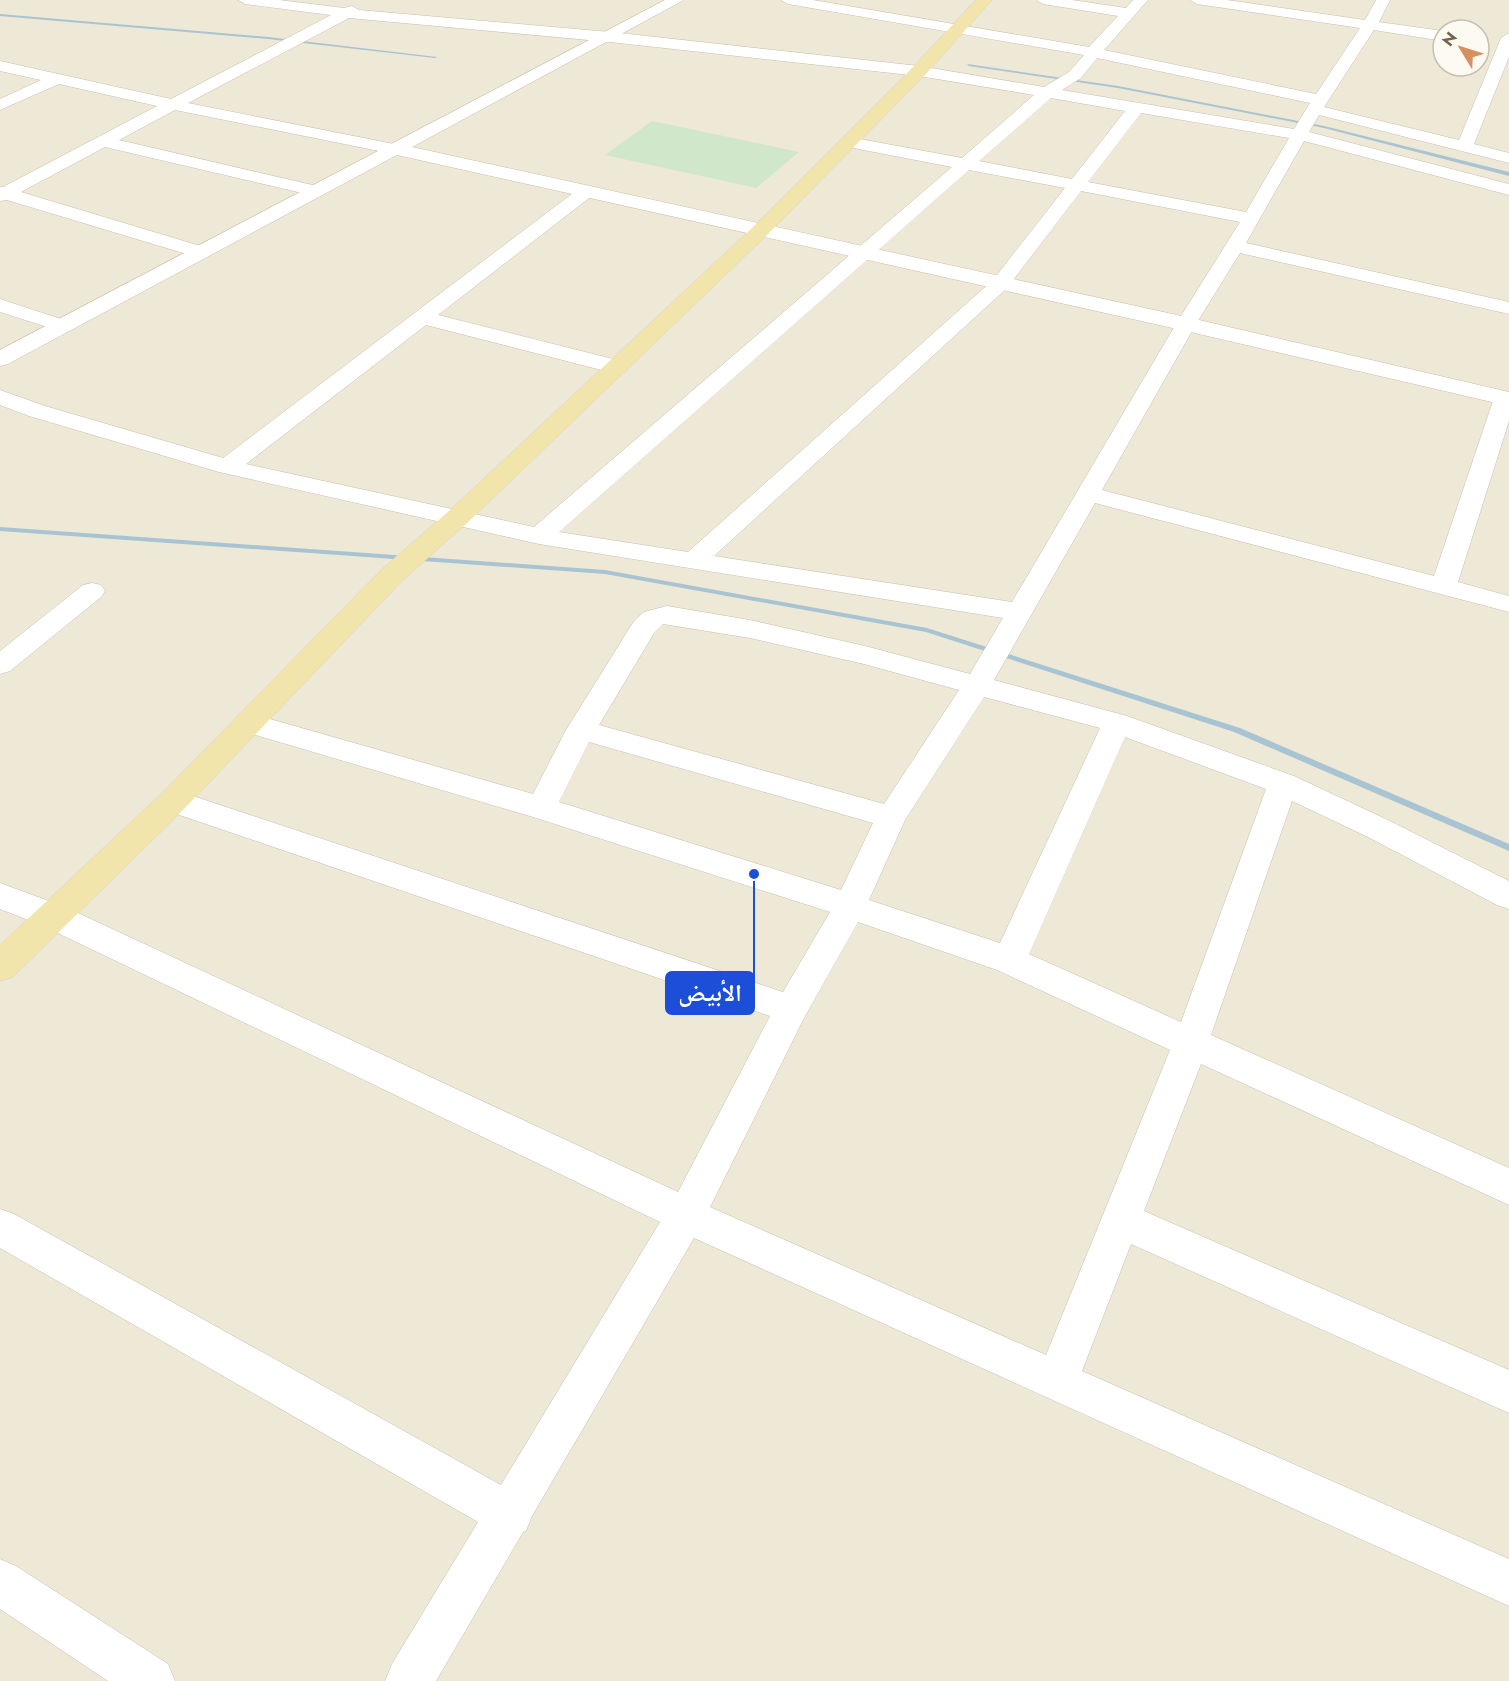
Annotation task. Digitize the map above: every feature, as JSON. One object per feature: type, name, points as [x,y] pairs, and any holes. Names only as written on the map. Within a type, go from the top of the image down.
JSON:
[{"type":"main road","points":[[0,967],[173,801],[393,574],[458,517],[759,232],[919,71],[984,0]]},
{"type":"street","points":[[244,0],[347,13],[610,37],[919,71],[1062,84],[1137,107],[1299,135],[1509,190]]},
{"type":"street","points":[[2,194],[285,48],[372,0]]},
{"type":"street","points":[[0,359],[676,0]]},
{"type":"street","points":[[788,0],[1093,52],[1509,158]]},
{"type":"street","points":[[1043,0],[1129,13]]},
{"type":"street","points":[[539,536],[965,166],[1086,64],[1093,52],[1141,0]]},
{"type":"street","points":[[1197,0],[1431,34]]},
{"type":"street","points":[[409,1681],[510,1515],[686,1215],[791,1009],[850,906],[891,817],[979,681],[1186,324],[1235,246],[1315,108],[1370,25],[1383,0]]},
{"type":"street","points":[[1464,148],[1506,47],[1491,44]]},
{"type":"street","points":[[0,66],[174,105],[587,191],[759,232],[1186,324],[1507,399],[1443,588]]},
{"type":"street","points":[[0,105],[59,78]]},
{"type":"street","points":[[692,562],[1000,284],[1137,107]]},
{"type":"street","points":[[104,142],[315,191]]},
{"type":"street","points":[[849,142],[965,166],[1250,218]]},
{"type":"street","points":[[227,467],[587,191]]},
{"type":"street","points":[[2,194],[200,252]]},
{"type":"street","points":[[1235,246],[1509,308]]},
{"type":"street","points":[[0,305],[63,326]]},
{"type":"street","points":[[424,318],[617,367]]},
{"type":"street","points":[[0,397],[37,411],[227,467],[539,536],[1015,619]]},
{"type":"street","points":[[1089,494],[1509,604]]},
{"type":"street","points":[[0,665],[92,591]]},
{"type":"street","points":[[541,808],[581,730],[644,627],[654,618],[667,615],[750,630],[979,681],[1117,723],[1283,784],[1379,829],[1509,896]]},
{"type":"street","points":[[249,723],[541,808],[850,906],[1010,960],[1509,1187]]},
{"type":"street","points":[[1010,960],[1117,723]]},
{"type":"street","points":[[581,730],[891,817]]},
{"type":"street","points":[[1057,1381],[1191,1044],[1283,784]]},
{"type":"street","points":[[173,801],[791,1009]]},
{"type":"street","points":[[0,896],[53,916],[686,1215],[1509,1583]]},
{"type":"street","points":[[1121,1220],[1509,1392]]},
{"type":"street","points":[[0,1227],[510,1515]]},
{"type":"street","points":[[0,1582],[151,1681]]},
{"type":"shaded area","points":[[0,0],[1509,0],[1509,1681],[0,1681]]},
{"type":"green space","points":[[652,121],[799,152],[756,188],[605,155]]},
{"type":"waterway","points":[[0,15],[268,38],[435,57]]},
{"type":"waterway","points":[[969,65],[1118,87],[1324,127],[1509,174]]},
{"type":"waterway","points":[[0,529],[605,572],[927,630],[1237,730],[1509,848]]},
{"type":"place","name":"الأبيض","points":[[754,874]]}]
